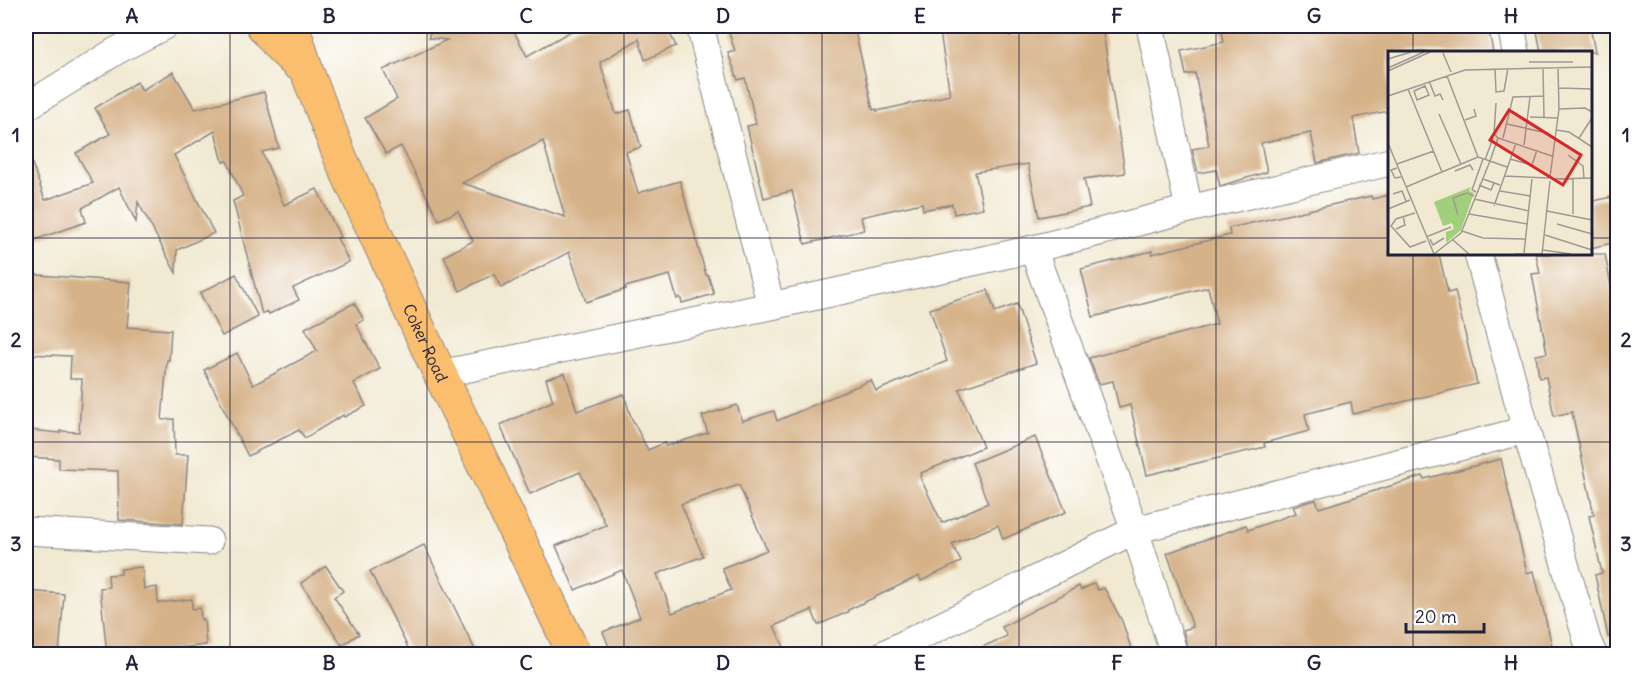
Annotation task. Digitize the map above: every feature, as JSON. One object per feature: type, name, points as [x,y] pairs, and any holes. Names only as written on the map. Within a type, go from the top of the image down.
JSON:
[{"type":"main road","points":[[263,26],[281,48],[307,72]]},
{"type":"main road","name":"Coker Road","points":[[290,26],[341,159],[440,374],[574,654]]},
{"type":"street","points":[[26,107],[116,51],[164,26]]},
{"type":"street","points":[[700,26],[771,306]]},
{"type":"street","points":[[1150,26],[1190,209]]},
{"type":"street","points":[[1511,26],[1516,51]]},
{"type":"street","points":[[440,374],[1033,249],[1388,162]]},
{"type":"street","points":[[1033,249],[1135,530],[1174,654]]},
{"type":"street","points":[[1478,255],[1526,430],[1593,654]]},
{"type":"street","points":[[884,654],[1135,530],[1526,430]]},
{"type":"street","points":[[26,531],[209,541]]},
{"type":"building","points":[[430,26],[511,26],[527,56],[580,26],[666,26],[676,46],[645,60],[639,39],[600,62],[616,114],[630,110],[641,147],[626,152],[638,193],[680,181],[706,275],[708,275],[714,294],[682,303],[680,297],[677,299],[670,275],[625,287],[626,289],[586,302],[569,252],[501,288],[494,274],[460,291],[444,256],[473,241],[458,211],[439,220],[401,146],[386,154],[365,118],[397,99],[383,70],[447,40],[429,38]],"holes":[[[543,141],[565,217],[462,183]]]},
{"type":"building","points":[[757,26],[854,26],[873,110],[877,109],[877,111],[950,95],[939,26],[1008,26],[1010,36],[1060,26],[1102,26],[1125,173],[1084,179],[1090,207],[1039,217],[1028,164],[975,172],[983,208],[954,214],[952,204],[923,210],[922,203],[861,217],[864,230],[805,244],[792,191],[764,198],[747,126],[756,124],[745,78],[738,80],[728,53],[735,51],[729,33]]},
{"type":"building","points":[[1221,26],[1488,26],[1493,51],[1388,51],[1388,111],[1353,118],[1359,153],[1317,163],[1311,133],[1261,143],[1267,172],[1220,186],[1216,170],[1198,173],[1192,149],[1209,146],[1195,73],[1186,75],[1181,51],[1224,42]]},
{"type":"building","points":[[1536,26],[1590,26],[1595,52],[1541,51]]},
{"type":"building","points":[[173,72],[195,109],[264,92],[279,148],[262,152],[284,205],[317,189],[349,262],[293,288],[299,300],[269,314],[267,311],[262,314],[233,201],[243,196],[227,161],[223,162],[215,131],[174,155],[214,233],[177,250],[176,273],[138,202],[136,222],[119,187],[82,208],[86,222],[26,243],[26,153],[28,152],[45,200],[93,183],[76,153],[110,134],[95,108],[137,82],[142,90]]},
{"type":"building","points":[[1388,195],[1388,255],[1439,255],[1448,293],[1455,291],[1477,384],[1353,414],[1351,402],[1305,414],[1309,431],[1264,443],[1265,447],[1147,475],[1130,405],[1119,408],[1113,381],[1099,384],[1089,358],[1217,324],[1208,287],[1093,317],[1081,269],[1230,235],[1229,228],[1371,196],[1372,199]]},
{"type":"building","points":[[1611,197],[1617,225],[1617,242],[1592,248],[1592,202]]},
{"type":"building","points":[[1605,254],[1617,318],[1617,636],[1608,637],[1595,575],[1602,573],[1589,516],[1594,515],[1572,412],[1554,416],[1546,377],[1539,378],[1536,355],[1547,353],[1532,274],[1540,273],[1536,255]]},
{"type":"building","points":[[26,274],[131,282],[127,327],[171,330],[162,420],[174,419],[175,455],[188,455],[183,524],[119,520],[118,471],[59,469],[59,459],[28,457],[30,430],[79,432],[82,379],[70,379],[71,356],[26,354]]},
{"type":"building","points":[[236,274],[258,317],[222,336],[200,293]]},
{"type":"building","points":[[988,290],[995,312],[1017,304],[1036,363],[959,389],[983,447],[921,473],[920,477],[942,523],[988,503],[972,463],[1035,437],[1066,512],[1003,539],[998,525],[952,544],[961,562],[921,581],[919,576],[818,625],[812,610],[774,626],[784,647],[768,654],[612,654],[603,632],[640,617],[622,570],[575,590],[556,546],[606,525],[580,472],[530,494],[500,425],[553,401],[546,379],[565,373],[577,411],[624,394],[631,417],[648,450],[664,443],[666,446],[708,433],[702,416],[737,405],[742,421],[774,411],[777,421],[871,380],[876,391],[947,361],[930,309]],"holes":[[[739,485],[767,550],[722,568],[731,590],[672,613],[657,574],[703,556],[681,504]]]},
{"type":"building","points":[[354,303],[364,320],[356,324],[380,369],[354,383],[366,406],[344,417],[343,415],[305,438],[299,430],[248,456],[204,370],[237,353],[253,385],[317,351],[305,328]]},
{"type":"building","points":[[1501,459],[1527,573],[1534,571],[1554,654],[1283,654],[1280,647],[1261,654],[1189,654],[1183,630],[1193,627],[1167,553],[1246,525],[1248,530],[1296,513],[1293,506],[1316,500],[1319,508],[1423,476],[1424,479]]},
{"type":"building","points":[[424,545],[477,654],[411,654],[370,571]]},
{"type":"building","points":[[326,566],[343,591],[334,597],[359,634],[342,645],[301,583]]},
{"type":"building","points":[[142,567],[144,589],[157,587],[158,603],[192,599],[192,609],[200,608],[201,620],[204,619],[206,645],[148,654],[146,651],[107,654],[100,588],[109,587],[108,575],[121,574],[121,569]]},
{"type":"building","points":[[1094,583],[1098,590],[1104,588],[1122,621],[1133,654],[967,654],[1007,636],[1002,627],[1079,586],[1081,590]]},
{"type":"building","points":[[26,591],[64,594],[59,654],[26,654]]}]
